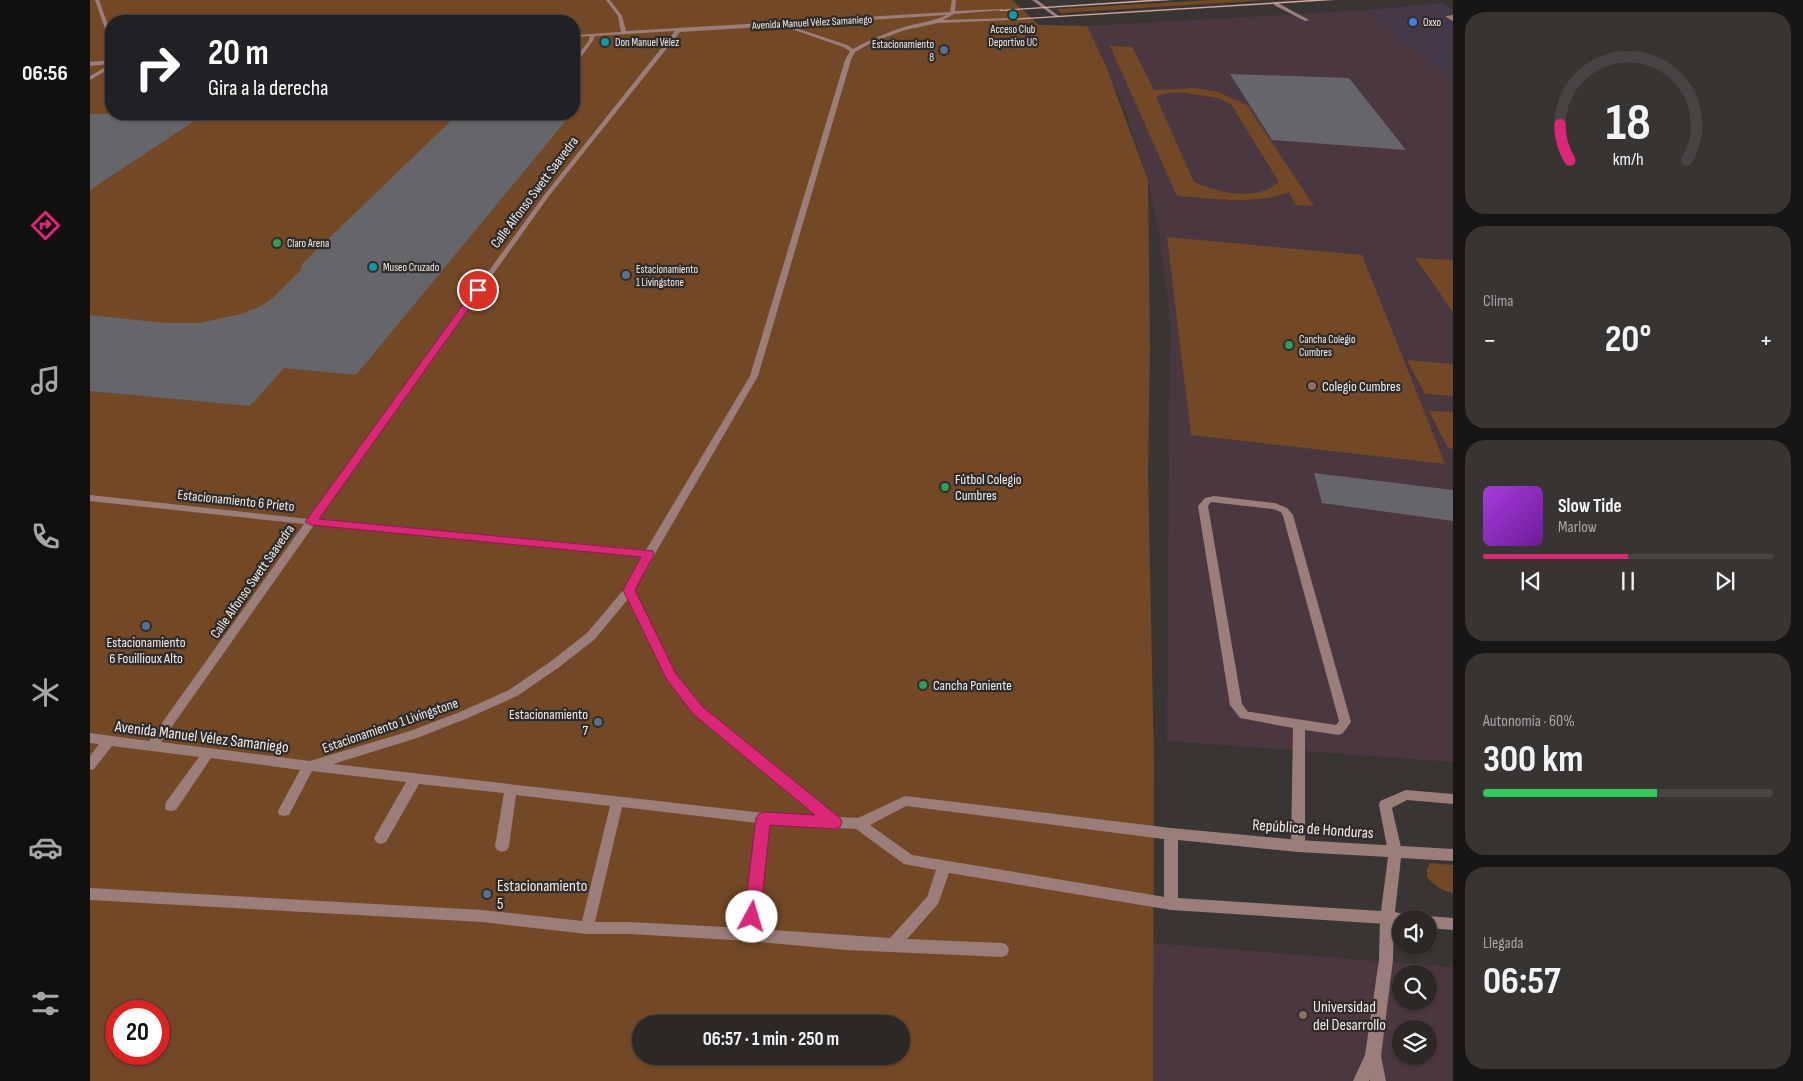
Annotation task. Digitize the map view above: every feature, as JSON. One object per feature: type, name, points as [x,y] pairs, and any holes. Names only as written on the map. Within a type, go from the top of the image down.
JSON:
[{"type":"street","points":[[97,0],[105,23]]},
{"type":"street","points":[[608,0],[620,16],[624,33]]},
{"type":"street","points":[[788,27],[853,50],[888,34],[936,22],[952,14],[954,0]]},
{"type":"street","points":[[1034,0],[1057,16]]},
{"type":"street","points":[[1046,8],[1171,0]]},
{"type":"street","points":[[898,23],[1003,20],[1333,0]]},
{"type":"street","points":[[1276,4],[1307,20]]},
{"type":"street","points":[[1087,5],[1100,14]]},
{"type":"street","name":"Avenida Manuel Vélez Samaniego","points":[[580,35],[1046,8]]},
{"type":"street","name":"Avenida Manuel Vélez Samaniego","points":[[681,30],[879,24]]},
{"type":"street","name":"Calle Alfonso Swett Saavedra","points":[[152,746],[547,195],[681,30]]},
{"type":"street","points":[[580,55],[590,42],[593,34]]},
{"type":"street","name":"Estacionamiento 1 Livingstone","points":[[310,766],[413,735],[464,716],[513,693],[554,665],[591,636],[629,590],[754,376],[848,60],[853,50]]},
{"type":"street","points":[[90,64],[105,64]]},
{"type":"street","points":[[90,78],[105,68]]},
{"type":"street","name":"Estacionamiento 6 Prieto","points":[[90,498],[311,522],[649,554]]},
{"type":"street","points":[[1208,500],[1275,506],[1284,510],[1288,515],[1345,722],[1339,730],[1299,725],[1244,715],[1236,705],[1203,506],[1208,500]]},
{"type":"street","points":[[629,590],[671,677],[698,711],[835,822]]},
{"type":"street","points":[[1298,846],[1299,725]]},
{"type":"street","name":"Avenida Manuel Vélez Samaniego","points":[[90,738],[310,766],[764,818],[859,824]]},
{"type":"street","points":[[90,765],[109,740]]},
{"type":"street","points":[[171,806],[208,753]]},
{"type":"street","points":[[284,811],[310,766]]},
{"type":"street","points":[[381,838],[416,777]]},
{"type":"street","points":[[502,846],[511,789]]},
{"type":"street","points":[[1361,1081],[1373,1056],[1386,960],[1386,917],[1395,852],[1385,805],[1406,795],[1453,799]]},
{"type":"street","points":[[587,928],[617,801]]},
{"type":"street","name":"República de Honduras","points":[[859,824],[905,801],[1171,834],[1298,846],[1453,855]]},
{"type":"street","points":[[750,935],[764,818]]},
{"type":"street","points":[[859,824],[909,860],[1171,904],[1392,918]]},
{"type":"street","points":[[1171,834],[1171,904]]},
{"type":"street","points":[[894,944],[933,900],[944,866]]},
{"type":"street","points":[[90,894],[482,916],[587,928],[629,928],[846,943],[1002,950]]},
{"type":"street","points":[[1437,923],[1453,924]]},
{"type":"street","points":[[1373,1056],[1378,1081]]},
{"type":"shaded area","points":[[90,0],[1012,0],[1039,25],[1087,26],[1106,66],[1148,180],[1150,347],[1148,474],[1154,761],[1153,1081],[90,1081]]},
{"type":"shaded area","points":[[1210,0],[1268,0],[1061,13],[1057,9]]},
{"type":"shaded area","points":[[1442,3],[1453,10],[1453,80],[1366,10]]},
{"type":"shaded area","name":"Colegio Cumbres","points":[[1366,10],[1453,80],[1453,762],[1167,741],[1170,321],[1159,233],[1148,180],[1126,113],[1087,26]]},
{"type":"shaded area","points":[[1110,46],[1132,47],[1154,90],[1195,88],[1218,92],[1247,105],[1314,206],[1296,205],[1289,192],[1262,199],[1248,200],[1177,196]],"holes":[[[1180,92],[1218,98],[1231,104],[1279,182],[1270,188],[1260,192],[1237,194],[1194,182],[1156,97],[1163,94]]]},
{"type":"shaded area","name":"Cancha Colegio Cumbres","points":[[1167,237],[1362,255],[1445,464],[1191,435]]},
{"type":"shaded area","points":[[1415,258],[1453,260],[1453,312]]},
{"type":"shaded area","points":[[1407,360],[1453,364],[1453,396],[1425,394]]},
{"type":"shaded area","points":[[1429,411],[1453,412],[1453,449],[1448,448]]},
{"type":"shaded area","points":[[1430,863],[1453,865],[1453,893],[1438,887],[1427,877],[1427,869]]},
{"type":"shaded area","name":"Universidad del Desarrollo","points":[[1152,943],[1428,965],[1392,965],[1392,1010],[1437,1010],[1437,966],[1453,967],[1453,1081],[1153,1081]]},
{"type":"building","points":[[1230,74],[1349,78],[1406,150],[1272,140]]},
{"type":"building","points":[[90,114],[105,114],[105,120],[196,120],[90,190]]},
{"type":"building","name":"Claro Arena","points":[[452,120],[566,120],[356,375],[284,368],[250,406],[90,391],[90,315],[165,323],[200,323],[241,314],[261,306],[274,297],[301,270],[302,264]]},
{"type":"building","points":[[1314,473],[1453,490],[1453,521],[1322,503]]},
{"type":"place","name":"Acceso Club Deportivo UC","points":[[1013,15]]},
{"type":"place","name":"Oxxo","points":[[1413,22]]},
{"type":"place","name":"Don Manuel Vélez","points":[[605,42]]},
{"type":"place","name":"Estacionamiento 8","points":[[944,50]]},
{"type":"place","name":"Claro Arena","points":[[277,243]]},
{"type":"place","name":"Museo Cruzado","points":[[373,267]]},
{"type":"place","name":"Estacionamiento 1 Livingstone","points":[[626,275]]},
{"type":"place","name":"Cancha Colegio Cumbres","points":[[1289,345]]},
{"type":"place","name":"Colegio Cumbres","points":[[1312,386]]},
{"type":"place","name":"Fútbol Colegio Cumbres","points":[[945,487]]},
{"type":"place","name":"Estacionamiento 6 Fouillioux Alto","points":[[146,626]]},
{"type":"place","name":"Cancha Poniente","points":[[923,685]]},
{"type":"place","name":"Estacionamiento 7","points":[[598,722]]},
{"type":"place","name":"Estacionamiento 5","points":[[487,894]]},
{"type":"place","name":"Universidad del Desarrollo","points":[[1303,1015]]},
{"type":"route","points":[[478,290],[311,522],[649,554],[629,590],[671,677],[698,711],[835,822],[764,818],[752,917]]}]
